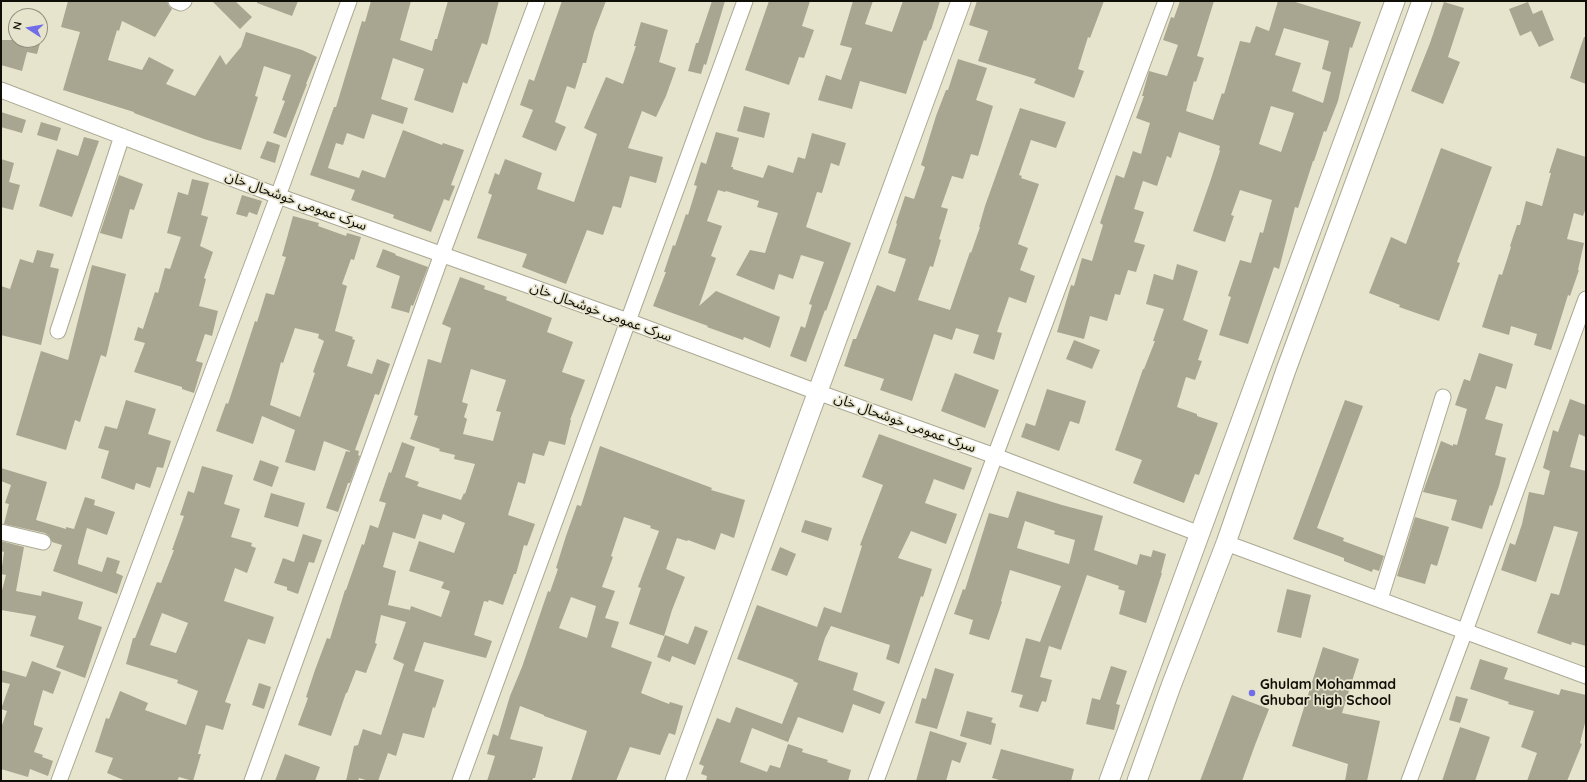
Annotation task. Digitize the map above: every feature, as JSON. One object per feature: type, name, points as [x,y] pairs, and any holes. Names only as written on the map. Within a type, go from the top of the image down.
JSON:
[{"type":"street","points":[[176,1],[181,3],[184,1]]},
{"type":"street","points":[[59,781],[278,196],[349,1]]},
{"type":"street","points":[[252,781],[442,254],[537,1]]},
{"type":"street","points":[[460,781],[745,1]]},
{"type":"street","points":[[675,781],[961,1]]},
{"type":"street","points":[[876,781],[995,456],[1166,1]]},
{"type":"street","points":[[1109,781],[1395,1]]},
{"type":"street","points":[[1137,781],[1170,686],[1226,543],[1286,370],[1422,1]]},
{"type":"street","name":"سرک عمومی خوشحال خان","points":[[1,90],[278,196],[628,321],[817,392],[995,456],[1200,534]]},
{"type":"street","points":[[58,331],[122,136]]},
{"type":"street","points":[[1409,781],[1586,299]]},
{"type":"street","points":[[1262,362],[1286,370]]},
{"type":"street","points":[[1380,599],[1443,397]]},
{"type":"street","points":[[1,532],[43,542]]},
{"type":"street","points":[[1226,543],[1465,630],[1586,676]]},
{"type":"street","points":[[1148,677],[1170,686]]},
{"type":"building","points":[[68,1],[167,1],[172,9],[155,37],[122,21],[119,31],[117,30],[108,60],[142,70],[149,57],[174,70],[166,84],[195,96],[220,55],[226,65],[241,47],[246,32],[302,50],[317,57],[286,138],[273,133],[285,101],[282,100],[291,75],[264,66],[255,96],[258,97],[241,150],[204,139],[134,112],[63,90],[80,32],[61,27]]},
{"type":"building","points":[[212,1],[235,1],[252,17],[240,29]]},
{"type":"building","points":[[257,1],[298,1],[292,16],[257,3]]},
{"type":"building","points":[[371,1],[411,1],[400,40],[432,51],[448,1],[499,1],[487,45],[482,43],[467,84],[463,82],[453,113],[414,100],[424,69],[393,58],[381,99],[408,108],[403,124],[372,114],[364,139],[347,133],[343,145],[336,143],[328,168],[359,178],[362,170],[385,178],[403,130],[442,145],[443,143],[464,150],[451,185],[455,186],[449,201],[444,199],[431,232],[393,218],[394,215],[351,200],[355,190],[310,175],[334,107],[336,107],[362,21],[365,22]]},
{"type":"building","points":[[562,1],[606,1],[594,32],[586,63],[583,63],[575,89],[567,86],[555,122],[566,127],[556,151],[522,137],[533,110],[520,105],[529,79],[534,81]]},
{"type":"building","points":[[712,1],[725,1],[706,65],[704,64],[701,74],[688,71],[696,43],[698,43]]},
{"type":"building","points":[[769,1],[810,1],[802,26],[814,30],[804,58],[799,57],[789,85],[745,70]]},
{"type":"building","points":[[853,1],[873,1],[865,24],[892,32],[903,1],[940,1],[931,30],[926,41],[924,40],[906,94],[860,81],[852,109],[818,100],[826,75],[841,80],[852,48],[840,45]]},
{"type":"building","points":[[977,1],[1104,1],[1090,38],[1088,37],[1078,69],[1084,71],[1074,98],[1034,83],[1036,79],[978,61],[988,31],[969,25]]},
{"type":"building","points":[[1180,1],[1214,1],[1197,56],[1204,58],[1196,82],[1194,81],[1186,111],[1213,120],[1222,93],[1224,94],[1240,41],[1250,43],[1256,26],[1269,31],[1278,1],[1292,1],[1361,22],[1352,48],[1350,47],[1338,101],[1326,132],[1324,131],[1298,208],[1295,207],[1279,269],[1274,267],[1248,344],[1219,335],[1231,297],[1228,296],[1240,260],[1251,263],[1260,232],[1263,233],[1272,200],[1240,190],[1231,215],[1234,216],[1225,242],[1193,231],[1220,151],[1220,146],[1179,132],[1171,158],[1167,156],[1157,186],[1143,181],[1134,209],[1144,212],[1134,242],[1145,245],[1136,272],[1128,270],[1120,295],[1115,294],[1107,321],[1090,316],[1084,339],[1057,332],[1071,285],[1074,286],[1082,258],[1092,261],[1103,225],[1100,223],[1116,175],[1124,178],[1133,151],[1141,154],[1150,123],[1136,118],[1144,96],[1142,96],[1149,71],[1167,76],[1178,45],[1163,40],[1171,17],[1174,18]],"holes":[[[1284,28],[1329,41],[1322,69],[1331,72],[1323,103],[1292,91],[1301,63],[1275,55]],[[1271,106],[1294,113],[1281,152],[1259,144]]]},
{"type":"building","points":[[1444,2],[1464,8],[1448,57],[1460,62],[1443,104],[1411,91]]},
{"type":"building","points":[[1528,2],[1533,14],[1542,10],[1554,40],[1539,47],[1531,31],[1520,36],[1509,9]]},
{"type":"building","points":[[641,22],[668,30],[659,62],[676,68],[666,96],[656,117],[642,111],[628,148],[663,157],[656,183],[630,176],[621,208],[613,206],[603,235],[587,230],[566,284],[522,267],[527,254],[477,238],[492,195],[488,193],[495,173],[499,175],[505,159],[542,173],[537,189],[574,202],[597,134],[584,128],[606,77],[623,84],[636,46],[634,46]]},
{"type":"building","points":[[1584,37],[1586,37],[1586,84],[1570,78]]},
{"type":"building","points":[[1,40],[8,40],[8,48],[39,48],[37,54],[27,52],[22,71],[1,65]]},
{"type":"building","points":[[958,59],[987,68],[976,100],[993,106],[978,156],[971,154],[963,179],[952,176],[941,207],[948,209],[939,239],[941,240],[933,267],[930,266],[918,300],[950,310],[1020,108],[1066,122],[1056,148],[1031,140],[1019,175],[1022,176],[1021,178],[1039,184],[1018,244],[1028,248],[1020,270],[1035,276],[1026,303],[1009,297],[997,332],[1002,333],[994,360],[973,353],[979,335],[956,328],[952,340],[934,334],[912,401],[880,390],[884,379],[844,366],[853,339],[856,339],[877,285],[895,292],[906,259],[888,253],[897,224],[896,223],[905,196],[914,199],[925,167],[921,165],[936,116],[946,90],[948,90]]},
{"type":"building","points":[[744,106],[770,113],[764,138],[737,131]]},
{"type":"building","points":[[1,112],[26,120],[22,133],[1,127]]},
{"type":"building","points":[[41,122],[61,128],[57,141],[37,135]]},
{"type":"building","points":[[716,132],[739,138],[731,167],[733,167],[733,169],[763,178],[768,165],[793,173],[798,157],[805,159],[812,133],[846,143],[839,166],[831,163],[822,193],[817,192],[806,227],[851,243],[806,362],[790,356],[801,326],[805,328],[812,305],[809,304],[824,262],[801,255],[793,279],[779,274],[774,290],[736,275],[750,250],[765,253],[778,213],[757,207],[759,201],[718,190],[707,221],[722,226],[711,256],[716,258],[699,306],[716,291],[780,317],[770,348],[744,337],[743,340],[653,306],[666,272],[664,272],[673,245],[675,246],[686,214],[688,215],[697,186],[694,185],[701,162],[706,164]]},
{"type":"building","points":[[84,137],[99,141],[72,217],[39,206],[57,149],[78,156]]},
{"type":"building","points":[[267,141],[280,145],[275,163],[260,158]]},
{"type":"building","points":[[1441,148],[1492,167],[1457,262],[1460,263],[1439,321],[1399,307],[1400,305],[1369,293],[1391,237],[1406,244]]},
{"type":"building","points":[[1557,148],[1586,157],[1586,208],[1583,216],[1574,213],[1567,239],[1584,243],[1579,270],[1570,296],[1568,295],[1551,350],[1534,345],[1537,334],[1511,326],[1509,335],[1482,327],[1499,274],[1502,275],[1517,225],[1520,225],[1526,201],[1542,206],[1551,173],[1549,173]]},
{"type":"building","points":[[1,159],[14,163],[9,182],[20,185],[13,210],[1,207]]},
{"type":"building","points":[[119,175],[143,184],[134,210],[130,209],[122,239],[100,233]]},
{"type":"building","points":[[192,179],[209,183],[201,215],[208,217],[200,246],[213,252],[204,278],[206,279],[199,306],[218,311],[212,336],[205,334],[196,361],[203,363],[194,393],[182,389],[182,387],[134,372],[145,343],[134,340],[138,327],[143,329],[155,292],[158,293],[165,268],[170,269],[181,237],[167,233],[178,192],[188,195]]},
{"type":"building","points":[[242,195],[262,201],[257,215],[249,212],[247,217],[236,214]]},
{"type":"building","points":[[293,216],[319,223],[318,226],[346,236],[347,233],[361,237],[354,260],[351,259],[342,284],[347,286],[335,331],[353,337],[352,339],[355,340],[347,366],[372,374],[377,359],[390,364],[379,395],[375,394],[355,450],[359,451],[358,455],[360,456],[350,483],[348,483],[338,512],[326,508],[346,451],[350,451],[324,441],[315,471],[285,462],[295,430],[262,416],[253,444],[216,431],[226,403],[228,404],[255,321],[257,322],[266,293],[274,295],[286,257],[282,256]],"holes":[[[295,328],[319,334],[318,338],[324,341],[300,417],[270,405],[281,362],[283,363]]]},
{"type":"building","points":[[383,249],[428,267],[413,306],[411,305],[409,313],[391,308],[400,276],[376,267]]},
{"type":"building","points":[[37,250],[54,254],[50,267],[59,269],[41,345],[1,335],[1,286],[10,289],[20,259],[33,263]]},
{"type":"building","points":[[1177,264],[1198,271],[1183,320],[1208,330],[1198,360],[1202,361],[1195,380],[1186,377],[1177,407],[1218,423],[1199,475],[1195,474],[1184,503],[1133,483],[1142,460],[1115,450],[1143,369],[1155,341],[1153,341],[1164,309],[1146,304],[1154,274],[1173,280]]},
{"type":"building","points":[[92,265],[126,274],[106,357],[101,355],[80,422],[75,420],[66,450],[16,435],[41,351],[68,360]]},
{"type":"building","points":[[460,277],[485,286],[484,289],[507,297],[506,300],[552,318],[547,332],[573,342],[562,372],[585,380],[570,420],[565,445],[549,441],[544,456],[533,453],[525,484],[518,482],[508,515],[535,524],[527,546],[524,545],[516,574],[514,574],[503,605],[489,600],[488,602],[484,601],[474,635],[492,641],[486,658],[424,642],[414,671],[444,680],[435,708],[433,707],[424,738],[403,733],[396,756],[388,753],[378,781],[369,781],[359,778],[358,781],[346,781],[354,746],[358,745],[363,729],[381,735],[404,664],[393,659],[406,622],[381,615],[375,643],[377,644],[366,673],[356,670],[346,693],[331,736],[298,725],[308,698],[306,697],[315,670],[327,638],[330,639],[345,590],[362,544],[364,545],[370,525],[378,528],[386,503],[379,501],[389,472],[391,473],[402,442],[415,447],[405,477],[419,482],[417,486],[461,500],[464,493],[465,494],[475,464],[454,459],[455,455],[439,451],[440,449],[410,439],[418,416],[414,415],[428,359],[441,363],[451,328],[442,324]],"holes":[[[471,369],[506,380],[496,411],[501,412],[493,441],[463,434],[467,419],[464,417],[468,404],[462,402]],[[423,514],[441,520],[443,514],[465,523],[454,553],[419,541],[409,571],[444,582],[441,588],[450,591],[441,617],[411,606],[410,610],[388,605],[396,571],[383,567],[393,532],[415,539]]]},
{"type":"building","points":[[1074,340],[1100,350],[1092,369],[1066,359]]},
{"type":"building","points":[[1479,353],[1513,364],[1506,389],[1496,386],[1485,419],[1503,424],[1495,455],[1506,458],[1499,486],[1492,506],[1490,505],[1482,529],[1451,520],[1457,500],[1423,492],[1441,441],[1453,446],[1453,444],[1457,445],[1467,409],[1455,405],[1464,379],[1470,381]]},
{"type":"building","points":[[955,373],[999,390],[985,428],[941,411]]},
{"type":"building","points":[[1047,389],[1086,401],[1079,424],[1070,421],[1059,451],[1021,437],[1026,423],[1035,426]]},
{"type":"building","points":[[1570,399],[1586,405],[1586,437],[1579,434],[1570,467],[1586,471],[1586,646],[1572,642],[1571,645],[1537,633],[1551,593],[1559,595],[1578,532],[1554,526],[1536,582],[1501,570],[1510,543],[1515,545],[1522,524],[1529,492],[1544,495],[1550,471],[1543,468],[1553,430],[1558,432]]},
{"type":"building","points":[[126,400],[156,409],[148,434],[171,441],[163,468],[157,467],[150,488],[136,483],[134,490],[101,478],[109,451],[98,448],[105,426],[117,429]]},
{"type":"building","points":[[1345,400],[1363,406],[1317,528],[1344,538],[1343,541],[1384,556],[1379,571],[1373,569],[1372,572],[1344,561],[1344,558],[1293,539]]},
{"type":"building","points":[[879,434],[972,468],[964,490],[934,479],[925,503],[957,514],[946,544],[911,531],[898,558],[932,569],[923,597],[921,596],[899,664],[886,659],[890,645],[831,626],[825,638],[818,660],[858,673],[853,690],[885,702],[880,714],[853,704],[843,733],[798,717],[788,742],[752,728],[740,762],[767,772],[770,765],[780,768],[788,744],[803,749],[802,752],[828,760],[827,762],[851,770],[848,781],[706,781],[707,776],[701,774],[704,766],[699,764],[717,718],[730,723],[736,707],[782,724],[798,683],[793,681],[794,680],[737,659],[757,605],[817,627],[824,607],[841,613],[862,546],[860,545],[883,485],[862,477]]},
{"type":"building","points":[[600,446],[712,488],[711,490],[745,500],[734,538],[721,533],[715,550],[688,540],[677,538],[666,569],[685,577],[664,636],[629,624],[641,588],[638,587],[659,531],[650,528],[651,526],[624,517],[611,556],[613,557],[602,587],[615,591],[605,618],[619,622],[611,647],[652,662],[641,693],[669,704],[670,702],[683,706],[675,735],[669,733],[660,755],[630,747],[616,781],[571,781],[587,731],[520,706],[510,739],[543,747],[535,778],[533,778],[532,781],[487,781],[495,756],[487,754],[493,734],[498,736],[510,696],[522,667],[548,591],[550,592],[558,569],[556,568],[577,505],[581,506]],"holes":[[[571,597],[596,606],[587,638],[559,628]]]},
{"type":"building","points":[[260,460],[279,467],[272,487],[253,480]]},
{"type":"building","points":[[202,466],[233,475],[224,504],[240,509],[231,537],[252,543],[251,546],[256,548],[247,573],[235,568],[224,601],[274,617],[265,644],[248,639],[225,702],[231,704],[223,730],[206,725],[198,754],[201,754],[193,781],[179,777],[177,781],[126,781],[107,773],[113,758],[95,752],[106,718],[109,719],[120,691],[148,703],[145,710],[186,725],[198,691],[177,683],[178,680],[126,664],[133,638],[135,638],[157,582],[161,583],[174,550],[172,550],[184,516],[180,515],[188,491],[194,493]],"holes":[[[162,613],[188,623],[176,653],[150,645]]]},
{"type":"building","points":[[1,468],[47,482],[36,520],[66,529],[66,527],[74,529],[85,497],[95,500],[94,505],[115,512],[107,535],[87,528],[78,564],[102,572],[107,557],[120,561],[116,573],[123,576],[117,594],[53,571],[62,545],[52,542],[49,536],[45,533],[4,524],[9,504],[5,503],[11,485],[1,481]]},
{"type":"building","points":[[1017,491],[1103,516],[1094,550],[1137,565],[1140,554],[1151,557],[1153,550],[1166,554],[1162,573],[1146,623],[1119,614],[1125,591],[1118,589],[1119,586],[1087,575],[1061,650],[1049,646],[1040,677],[1052,680],[1046,702],[1042,701],[1038,712],[1019,707],[1023,695],[1011,692],[1026,638],[1040,642],[1061,586],[1010,570],[1001,601],[1002,602],[989,640],[969,634],[973,620],[954,614],[963,589],[965,590],[989,513],[1008,518]],"holes":[[[1025,521],[1055,531],[1054,534],[1075,540],[1069,564],[1017,548]]]},
{"type":"building","points":[[271,493],[305,503],[298,527],[264,517]]},
{"type":"building","points":[[1415,517],[1449,527],[1437,566],[1431,564],[1425,584],[1397,576]]},
{"type":"building","points":[[805,520],[832,528],[828,541],[801,532]]},
{"type":"building","points":[[303,534],[322,540],[314,563],[309,562],[298,594],[287,590],[287,587],[274,583],[283,558],[294,562]]},
{"type":"building","points":[[1,541],[24,547],[16,591],[41,596],[42,591],[83,602],[78,619],[102,627],[85,678],[56,667],[64,646],[30,636],[36,616],[1,610],[1,594],[6,575],[1,574],[4,552],[1,551]]},
{"type":"building","points":[[780,547],[796,554],[787,576],[771,570]]},
{"type":"building","points":[[1287,589],[1311,595],[1301,638],[1277,632]]},
{"type":"building","points":[[695,626],[708,631],[695,665],[672,656],[670,662],[657,657],[665,635],[688,644]]},
{"type":"building","points":[[1323,647],[1359,659],[1342,713],[1380,721],[1367,781],[1345,781],[1348,764],[1292,746]]},
{"type":"building","points":[[1480,659],[1508,668],[1504,679],[1559,695],[1561,689],[1586,695],[1586,719],[1580,743],[1582,744],[1567,781],[1527,781],[1537,753],[1521,747],[1534,711],[1508,704],[1509,702],[1470,689]]},
{"type":"building","points":[[32,661],[61,672],[53,694],[43,690],[34,722],[34,725],[43,728],[34,752],[53,761],[48,776],[30,769],[28,777],[1,769],[1,728],[7,711],[1,709],[10,684],[1,682],[1,670],[26,677]]},
{"type":"building","points":[[1111,666],[1127,671],[1116,704],[1120,705],[1114,730],[1086,724],[1092,698],[1100,700]]},
{"type":"building","points":[[935,668],[954,674],[937,729],[915,723],[922,698],[926,699]]},
{"type":"building","points":[[259,683],[271,687],[264,709],[252,705]]},
{"type":"building","points":[[1232,695],[1269,709],[1242,781],[1200,781]]},
{"type":"building","points":[[1456,696],[1468,699],[1460,723],[1449,720]]},
{"type":"building","points":[[967,711],[993,718],[991,722],[996,724],[991,745],[960,736]]},
{"type":"building","points":[[1460,727],[1490,737],[1475,781],[1442,781]]},
{"type":"building","points":[[930,731],[967,743],[960,763],[952,760],[946,781],[916,781]]},
{"type":"building","points":[[1001,749],[1074,769],[1071,781],[1003,781],[992,778]]},
{"type":"building","points":[[285,754],[320,767],[315,781],[275,781]]},
{"type":"place","name":"Ghulam Mohammad Ghubar high School","points":[[1252,693]]}]
